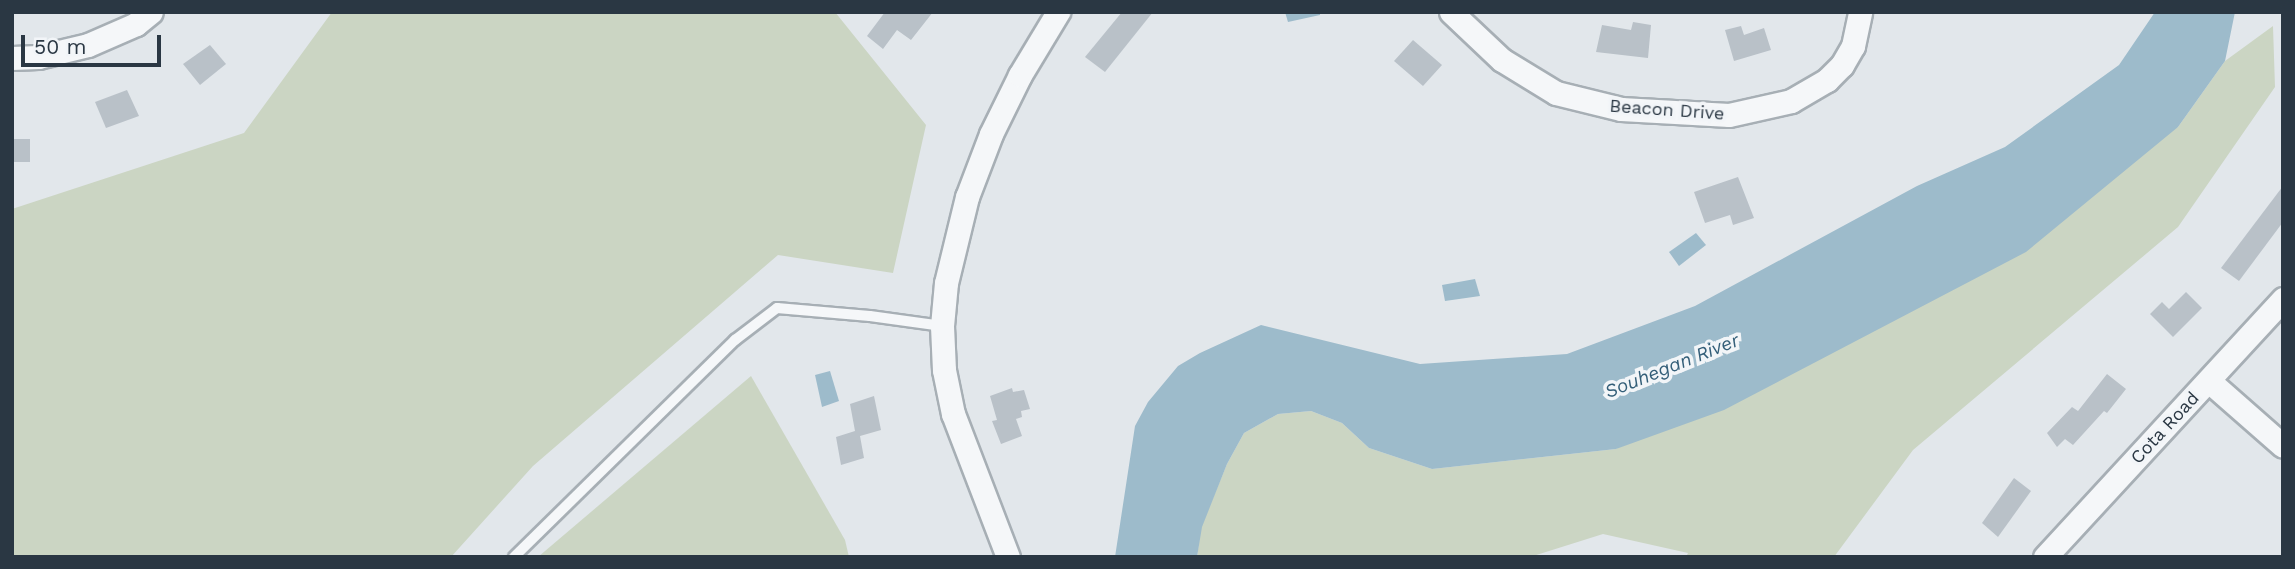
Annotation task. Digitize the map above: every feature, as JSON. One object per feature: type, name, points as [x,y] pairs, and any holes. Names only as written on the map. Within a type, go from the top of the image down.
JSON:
[{"type":"street","points":[[12,58],[38,57],[88,46],[136,24],[151,12]]},
{"type":"street","points":[[1008,557],[953,414],[944,370],[942,326],[946,283],[967,197],[991,134],[1014,87],[1058,12]]},
{"type":"street","name":"Beacon Drive","points":[[1451,12],[1502,60],[1556,93],[1621,109],[1729,115],[1791,101],[1827,80],[1842,65],[1853,46],[1860,12]]},
{"type":"street","name":"Cota Road","points":[[2045,557],[2283,299]]},
{"type":"street","points":[[2209,382],[2283,446]]},
{"type":"lane","points":[[514,557],[735,340],[777,308],[870,316],[942,326]]},
{"type":"green space","points":[[332,12],[835,12],[926,125],[893,273],[778,255],[533,466],[451,557],[12,557],[12,209],[244,133]]},
{"type":"green space","points":[[2273,26],[2275,87],[2178,227],[1913,450],[1834,557],[1686,557],[1688,553],[1603,534],[1530,557],[1197,557],[1201,527],[1227,464],[1244,433],[1278,414],[1311,411],[1342,423],[1369,448],[1432,469],[1616,449],[2178,127],[2225,61]]},
{"type":"green space","points":[[751,376],[845,540],[849,557],[538,557]]},
{"type":"water","points":[[1285,12],[1320,12],[1320,15],[1288,22]]},
{"type":"water","name":"Souhegan River","points":[[2155,12],[2235,12],[2225,61],[2178,127],[2026,252],[1724,410],[1616,449],[1432,469],[1369,448],[1342,423],[1311,411],[1278,414],[1244,433],[1227,464],[1202,527],[1197,557],[1115,557],[1135,426],[1148,402],[1178,366],[1200,353],[1261,325],[1420,364],[1567,354],[1695,306],[1917,186],[2005,147],[2119,65]]},
{"type":"water","points":[[1696,233],[1706,245],[1679,266],[1669,252]]},
{"type":"water","points":[[1475,279],[1480,296],[1445,301],[1442,285]]},
{"type":"water","points":[[830,371],[839,401],[822,407],[815,375]]},
{"type":"building","points":[[885,12],[933,12],[911,40],[897,30],[883,49],[867,36]]},
{"type":"building","points":[[1122,12],[1153,12],[1105,72],[1085,57]]},
{"type":"building","points":[[1633,22],[1651,25],[1648,58],[1596,52],[1602,25],[1631,30]]},
{"type":"building","points":[[1741,26],[1744,35],[1764,28],[1771,50],[1734,61],[1725,30]]},
{"type":"building","points":[[1413,40],[1442,65],[1423,86],[1394,61]]},
{"type":"building","points":[[210,45],[226,64],[200,85],[183,64]]},
{"type":"building","points":[[127,90],[139,116],[106,128],[95,102]]},
{"type":"building","points":[[12,139],[30,139],[30,162],[12,162]]},
{"type":"building","points":[[1738,177],[1754,218],[1733,225],[1730,215],[1705,223],[1694,192]]},
{"type":"building","points":[[2283,186],[2283,222],[2239,281],[2221,268]]},
{"type":"building","points":[[2186,292],[2202,308],[2173,337],[2150,314],[2162,302],[2169,309]]},
{"type":"building","points":[[2107,374],[2126,389],[2107,413],[2104,411],[2073,445],[2065,439],[2057,447],[2047,433],[2072,407],[2078,411]]},
{"type":"building","points":[[1012,388],[1013,392],[1024,390],[1030,409],[1021,411],[1022,417],[1016,419],[1022,436],[1001,444],[992,421],[997,420],[990,396]]},
{"type":"building","points":[[874,396],[881,430],[860,436],[864,458],[841,465],[836,437],[855,431],[850,404]]},
{"type":"building","points":[[2014,478],[2031,491],[1998,537],[1982,523]]}]
